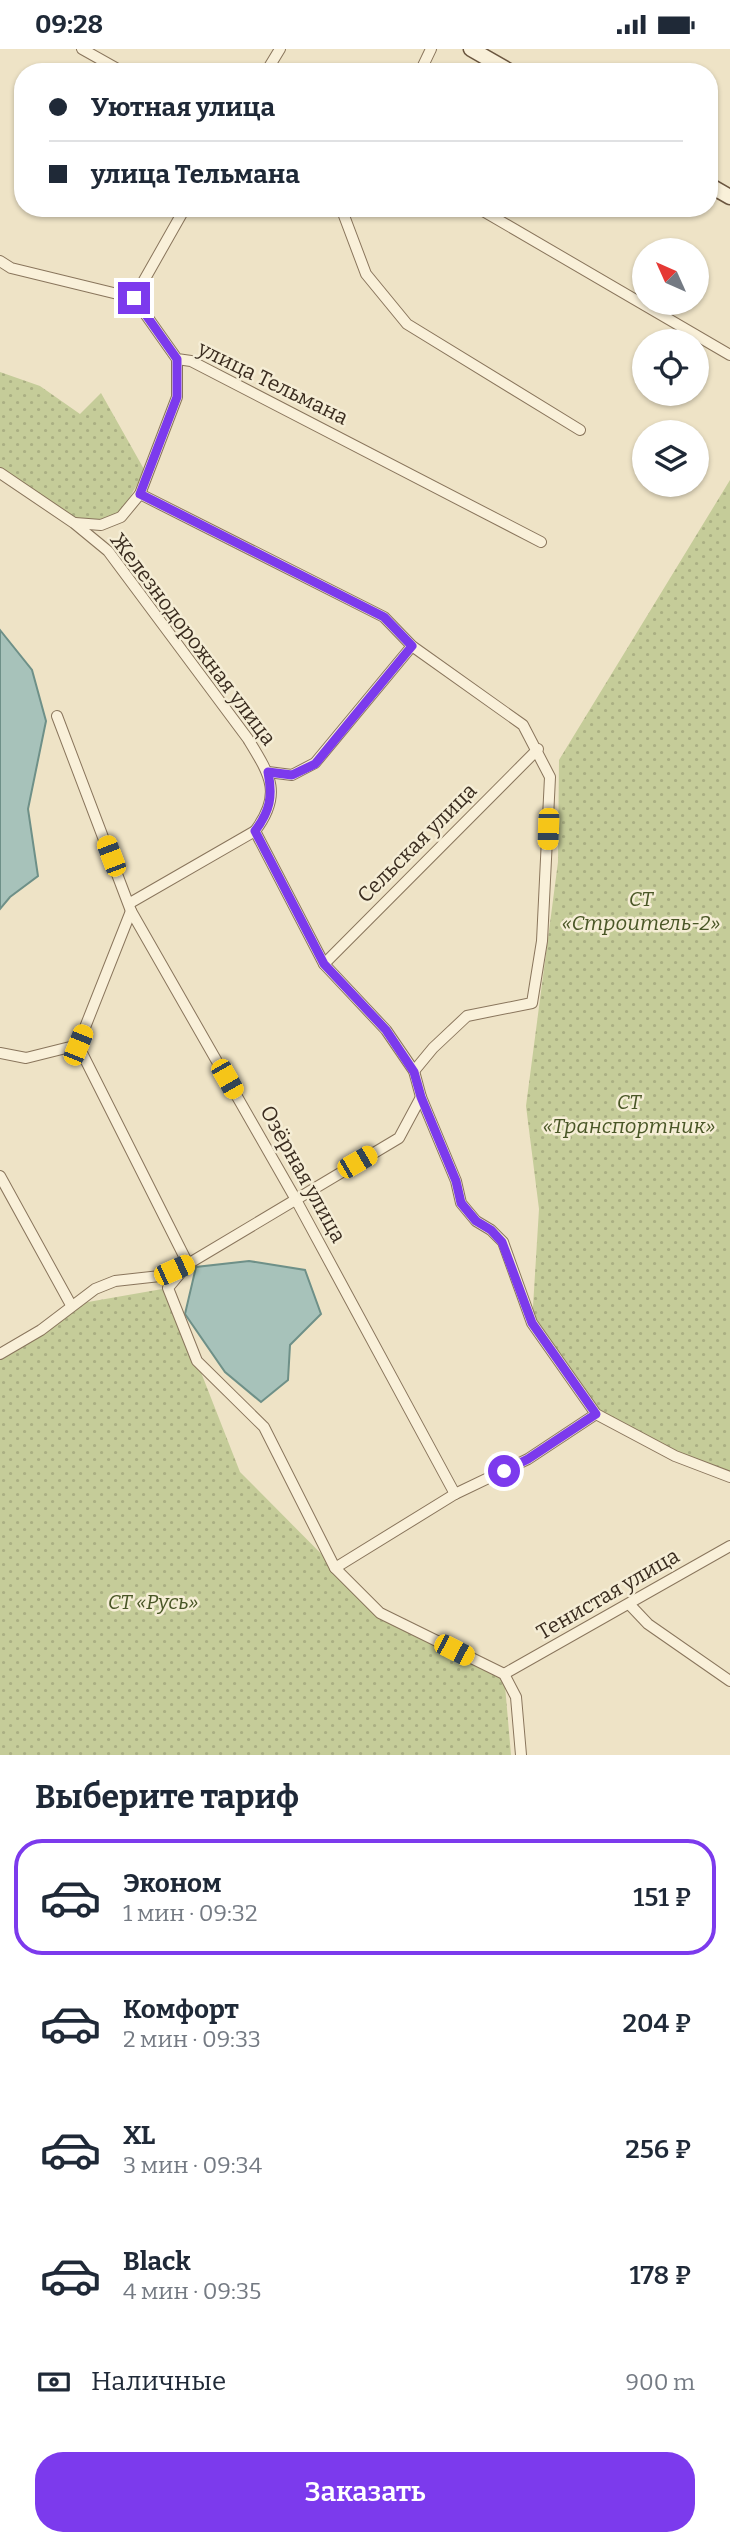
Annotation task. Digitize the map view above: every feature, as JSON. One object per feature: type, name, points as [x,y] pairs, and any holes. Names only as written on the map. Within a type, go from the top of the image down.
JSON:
[{"type":"street","points":[[82,49],[107,63]]},
{"type":"street","points":[[471,49],[495,63]]},
{"type":"street","points":[[0,261],[11,268],[134,298],[180,217]]},
{"type":"street","points":[[345,217],[366,274],[407,324],[580,430]]},
{"type":"street","points":[[493,217],[730,355]]},
{"type":"street","name":"улица Тельмана","points":[[134,298],[177,359],[191,361],[541,542]]},
{"type":"street","points":[[74,523],[102,525],[121,517],[140,494],[177,397],[177,359]]},
{"type":"street","name":"Железнодорожная улица","points":[[0,473],[74,523],[108,551],[248,739],[268,772],[272,794],[267,815],[255,831]]},
{"type":"street","points":[[140,494],[384,617],[412,646],[523,725],[538,749],[550,777],[542,941],[532,1003],[467,1016],[433,1048],[414,1072]]},
{"type":"street","points":[[268,772],[292,775],[315,764],[412,646]]},
{"type":"street","name":"Озёрная улица","points":[[57,716],[130,907],[295,1198],[455,1494]]},
{"type":"street","name":"Сельская улица","points":[[324,964],[538,749]]},
{"type":"street","points":[[188,1264],[78,1045],[130,907],[255,831],[324,964],[386,1030],[414,1072],[421,1097],[456,1181],[461,1203],[476,1221],[491,1230],[502,1242],[532,1323],[596,1414],[675,1456],[730,1476]]},
{"type":"street","points":[[0,1053],[26,1058],[78,1045]]},
{"type":"street","points":[[0,1354],[41,1330],[95,1289],[115,1281],[160,1276],[188,1264],[399,1138],[421,1097]]},
{"type":"street","points":[[0,1176],[71,1305]]},
{"type":"street","points":[[188,1264],[168,1288],[197,1361],[264,1427],[335,1568],[380,1613],[504,1675],[516,1697],[521,1755]]},
{"type":"street","points":[[335,1568],[455,1494],[528,1459],[596,1414]]},
{"type":"street","name":"Тенистая улица","points":[[504,1675],[730,1546]]},
{"type":"street","points":[[630,1605],[648,1625],[730,1681]]},
{"type":"green space","points":[[0,372],[40,386],[80,414],[101,393],[145,471],[127,502],[113,518],[74,523],[0,473]]},
{"type":"green space","points":[[730,480],[730,1474],[675,1456],[596,1414],[532,1323],[539,1209],[526,1106],[558,862],[559,760]]},
{"type":"green space","name":"СТ «Русь»","points":[[168,1288],[240,1472],[380,1613],[504,1674],[511,1755],[0,1755],[0,1354],[71,1305]]},
{"type":"water","points":[[0,630],[32,670],[46,721],[28,809],[38,876],[10,897],[0,909]]},
{"type":"water","points":[[249,1261],[305,1270],[321,1314],[290,1345],[288,1380],[261,1402],[225,1372],[185,1314],[196,1267]]},
{"type":"route","points":[[134,298],[177,359],[177,397],[140,494],[384,617],[412,646],[315,764],[292,775],[268,772],[272,794],[267,815],[255,831],[324,964],[386,1030],[414,1072],[421,1097],[456,1181],[461,1203],[476,1221],[491,1230],[502,1242],[532,1323],[596,1414],[528,1459],[504,1471]]},
{"type":"park label","name":"СТ «Строитель-2»","points":[[641,911]]},
{"type":"park label","name":"СТ «Транспортник»","points":[[629,1114]]}]
